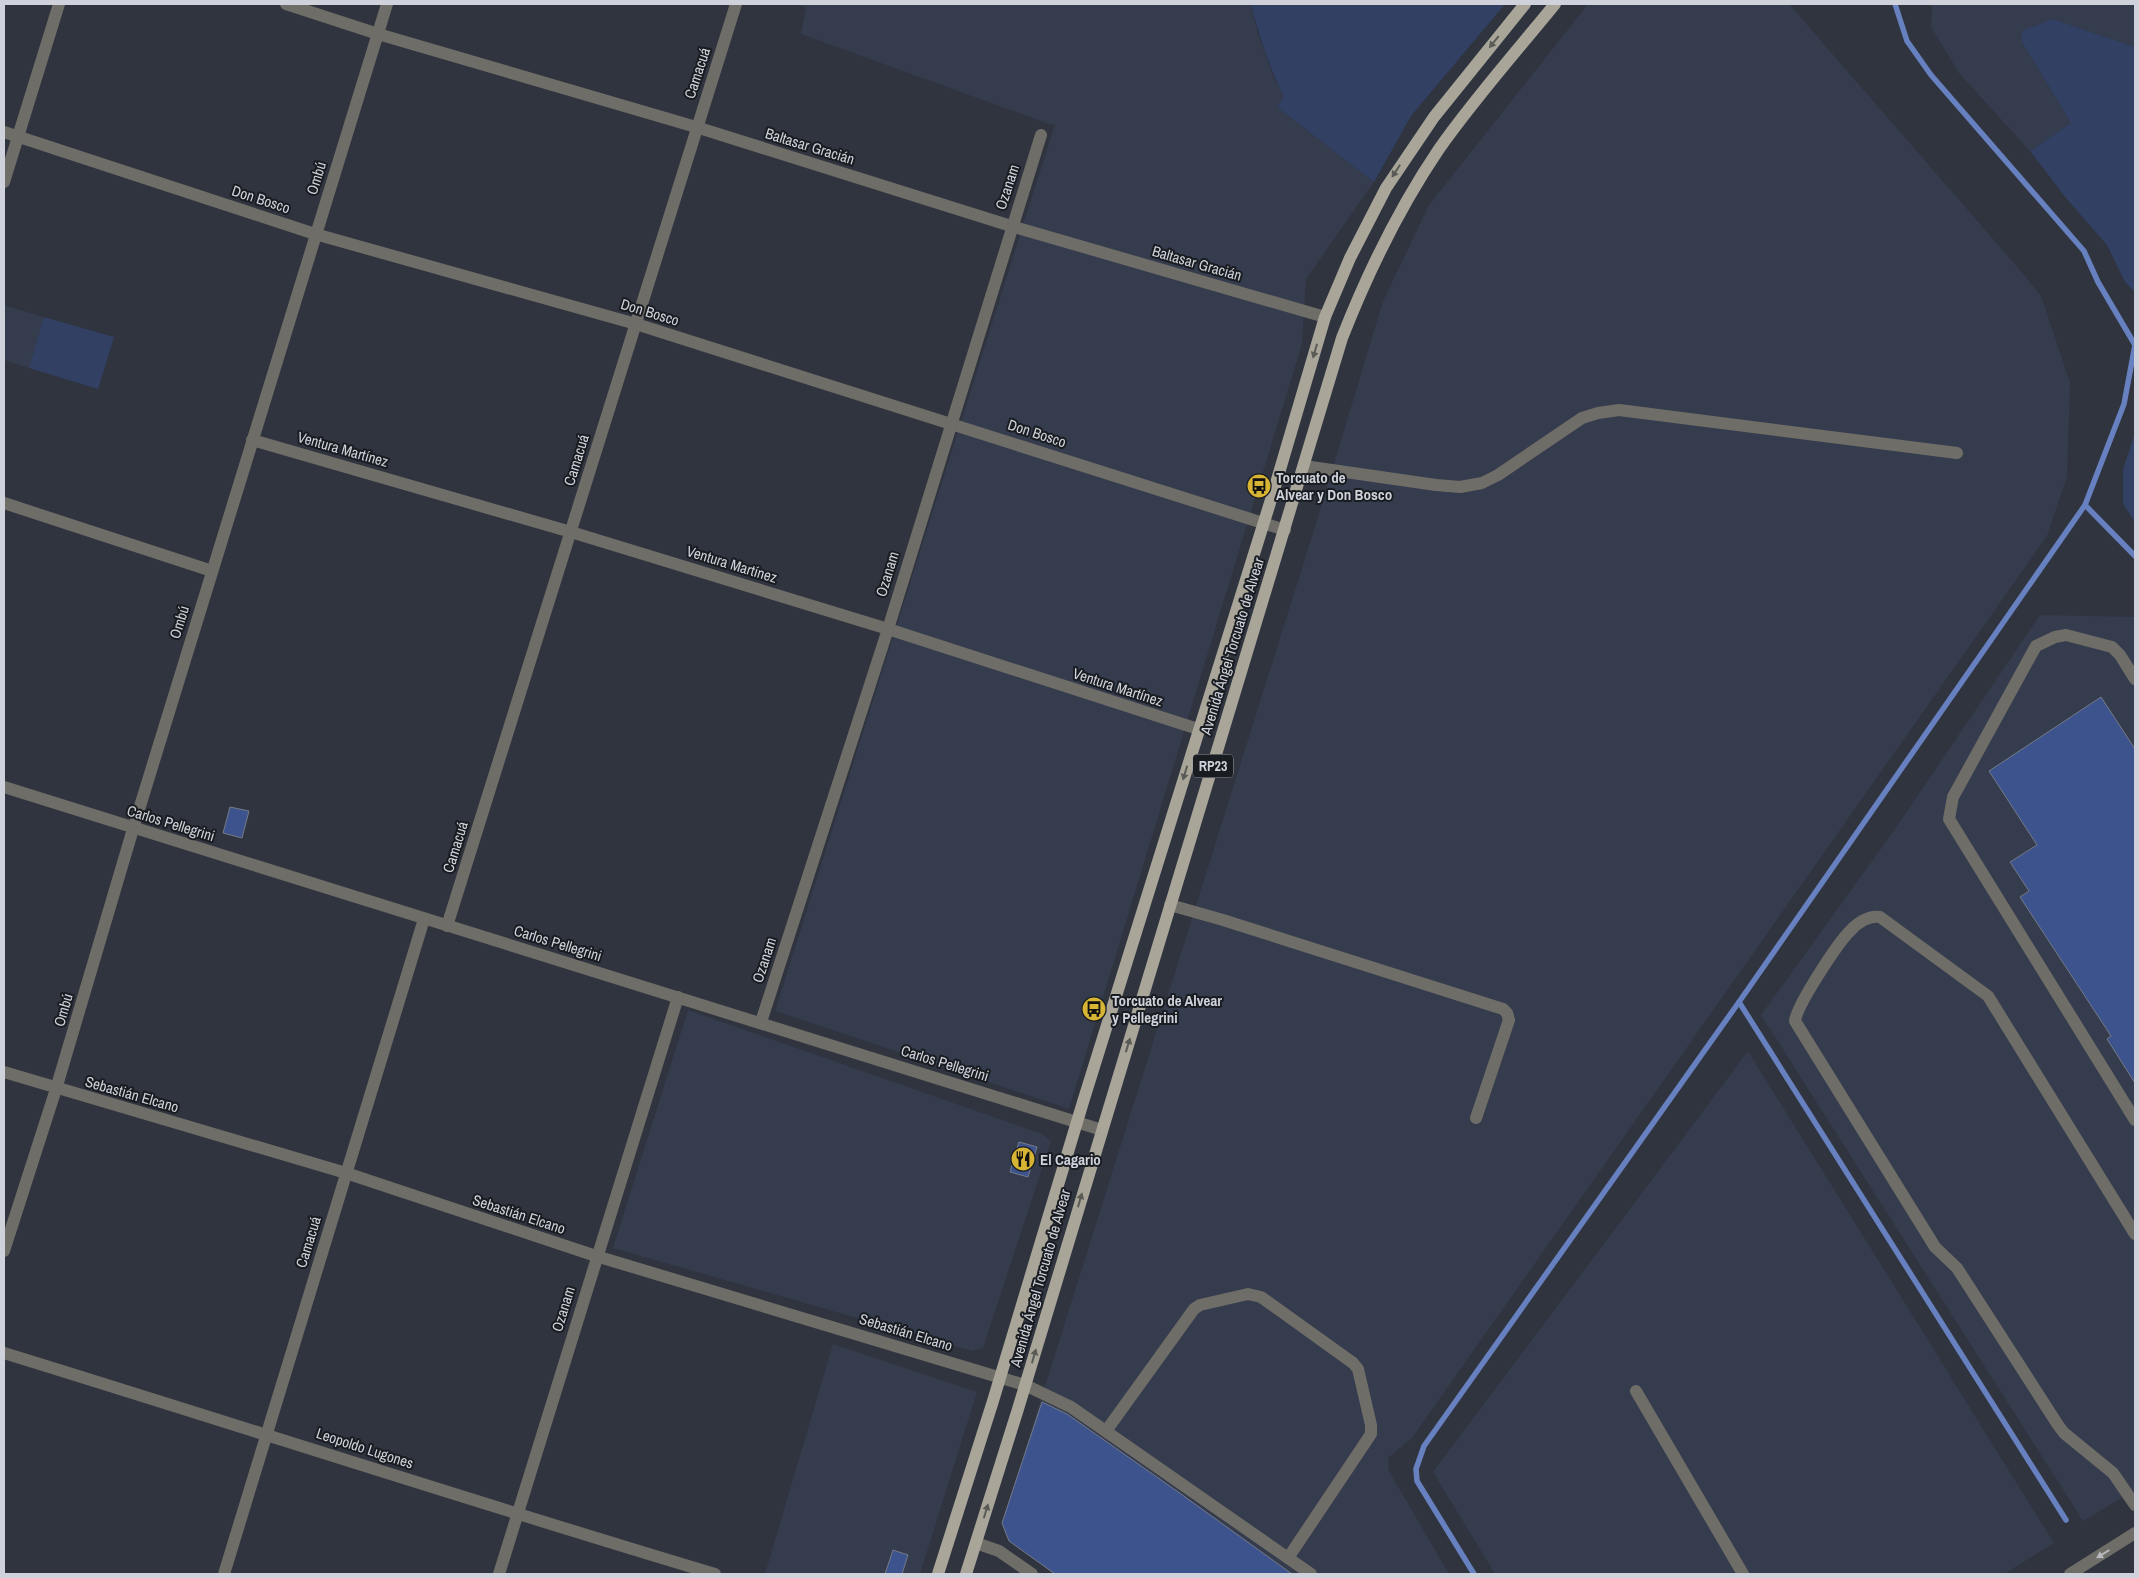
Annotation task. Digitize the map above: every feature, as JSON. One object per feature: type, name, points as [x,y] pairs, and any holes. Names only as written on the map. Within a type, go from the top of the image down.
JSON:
[{"type":"main road","name":"Avenida Ángel Torcuato de Alvear","points":[[938,1574],[1000,1378],[1198,729],[1264,523],[1325,317],[1350,258],[1386,188],[1434,116],[1525,4]]},
{"type":"main road","name":"Avenida Ángel Torcuato de Alvear","points":[[966,1574],[1342,338],[1364,286],[1402,209],[1452,132],[1555,4]]},
{"type":"street","points":[[4,182],[59,4]]},
{"type":"street","name":"Baltasar Gracián","points":[[286,4],[378,34],[696,127],[1011,226],[1325,317]]},
{"type":"street","name":"Ombú","points":[[4,1251],[56,1089],[133,829],[387,4]]},
{"type":"street","name":"Camacuá","points":[[447,926],[736,4]]},
{"type":"street","name":"Don Bosco","points":[[4,132],[315,234],[636,324],[951,422],[1285,530]]},
{"type":"street","name":"Ozanam","points":[[761,1022],[888,629],[1040,135]]},
{"type":"street","points":[[1304,466],[1436,485],[1460,486],[1482,483],[1498,475],[1582,418],[1598,412],[1619,410],[1957,453]]},
{"type":"street","name":"Ventura Martínez","points":[[252,440],[571,532],[888,629],[1198,729]]},
{"type":"street","points":[[4,503],[212,571]]},
{"type":"street","points":[[2135,679],[2112,646],[2066,635],[2055,637],[2036,646],[1952,796],[1949,819],[2135,1120]]},
{"type":"street","name":"Carlos Pellegrini","points":[[4,787],[133,829],[761,1022],[1102,1130]]},
{"type":"street","points":[[1170,905],[1503,1009],[1507,1013],[1509,1020],[1476,1118]]},
{"type":"street","points":[[2135,1234],[1988,996],[1880,917],[1874,916],[1867,919],[1849,931],[1804,998],[1794,1021],[1934,1247],[1956,1268],[2058,1425],[2064,1433],[2113,1473],[2135,1505]]},
{"type":"street","name":"Camacuá","points":[[224,1574],[424,919]]},
{"type":"street","name":"Ozanam","points":[[499,1574],[596,1256],[678,997]]},
{"type":"street","name":"Sebastián Elcano","points":[[4,1072],[56,1089],[346,1173],[596,1256],[1025,1385],[1060,1401],[1311,1574]]},
{"type":"street","points":[[1106,1432],[1194,1309],[1200,1305],[1248,1294],[1261,1297],[1353,1363],[1358,1369],[1371,1425],[1371,1434],[1288,1558]]},
{"type":"street","name":"Leopoldo Lugones","points":[[4,1353],[266,1433],[517,1515],[715,1574]]},
{"type":"street","points":[[1636,1391],[1743,1574]]},
{"type":"street","points":[[2070,1574],[2135,1533]]},
{"type":"street","points":[[976,1543],[999,1551],[1032,1574]]},
{"type":"shaded area","points":[[797,4],[1251,4],[1257,30],[1273,76],[1284,97],[1277,107],[1374,182],[1306,279],[1302,344],[1069,1109],[775,1011],[1055,124],[1049,124],[801,34],[806,7]]},
{"type":"shaded area","points":[[1251,4],[1505,4],[1411,116],[1374,182],[1277,107],[1284,97],[1265,51]]},
{"type":"shaded area","points":[[1588,4],[1789,4],[2020,270],[2041,296],[2070,383],[2067,477],[2047,536],[1412,1438],[1388,1458],[1389,1471],[1449,1574],[1055,1574],[1009,1541],[1002,1523],[1313,533],[1383,301],[1429,205]]},
{"type":"shaded area","points":[[1932,4],[2135,4],[2135,47],[2053,19],[2022,42],[2071,123],[2030,151],[1959,73],[1931,27]]},
{"type":"shaded area","points":[[2053,19],[2135,47],[2135,292],[2125,282],[2107,245],[2066,198],[2030,151],[2071,123],[2022,42],[2022,31]]},
{"type":"shaded area","points":[[4,305],[44,317],[29,368],[4,360]]},
{"type":"shaded area","points":[[44,317],[114,337],[98,389],[29,368]]},
{"type":"shaded area","points":[[2135,433],[2135,522],[2123,504],[2123,469]]},
{"type":"shaded area","points":[[2040,615],[2135,617],[2135,1490],[2083,1521],[1761,1015],[1893,832]]},
{"type":"shaded area","points":[[688,1010],[1042,1134],[1051,1141],[983,1348],[972,1351],[613,1248]]},
{"type":"shaded area","points":[[1748,1051],[2054,1543],[2004,1574],[1495,1574],[1433,1472]]},
{"type":"shaded area","points":[[833,1344],[977,1392],[920,1574],[765,1574]]},
{"type":"building","points":[[2101,697],[2135,749],[2135,1083],[2107,1039],[2111,1036],[2020,897],[2029,891],[2010,862],[2037,845],[1989,771]]},
{"type":"building","points":[[230,807],[249,811],[242,838],[223,833]]},
{"type":"building","name":"El Cagario","points":[[1019,1142],[1037,1147],[1028,1177],[1010,1172]]},
{"type":"building","points":[[1042,1402],[1067,1414],[1292,1574],[1055,1574],[1009,1541],[1002,1523]]},
{"type":"building","points":[[893,1550],[908,1555],[902,1574],[885,1574]]},
{"type":"waterway","points":[[1474,1574],[1417,1481],[1416,1469],[1424,1446],[1739,1002],[2085,505],[2124,404],[2135,345],[2098,282],[2084,251],[1931,75],[1907,41],[1895,4]]},
{"type":"waterway","points":[[2085,505],[2135,556]]},
{"type":"waterway","points":[[1739,1002],[2066,1520]]},
{"type":"place","name":"Torcuato de Alvear y Don Bosco","points":[[1259,486]]},
{"type":"place","name":"Torcuato de Alvear y Pellegrini","points":[[1094,1009]]},
{"type":"place","name":"El Cagario","points":[[1023,1159]]}]
